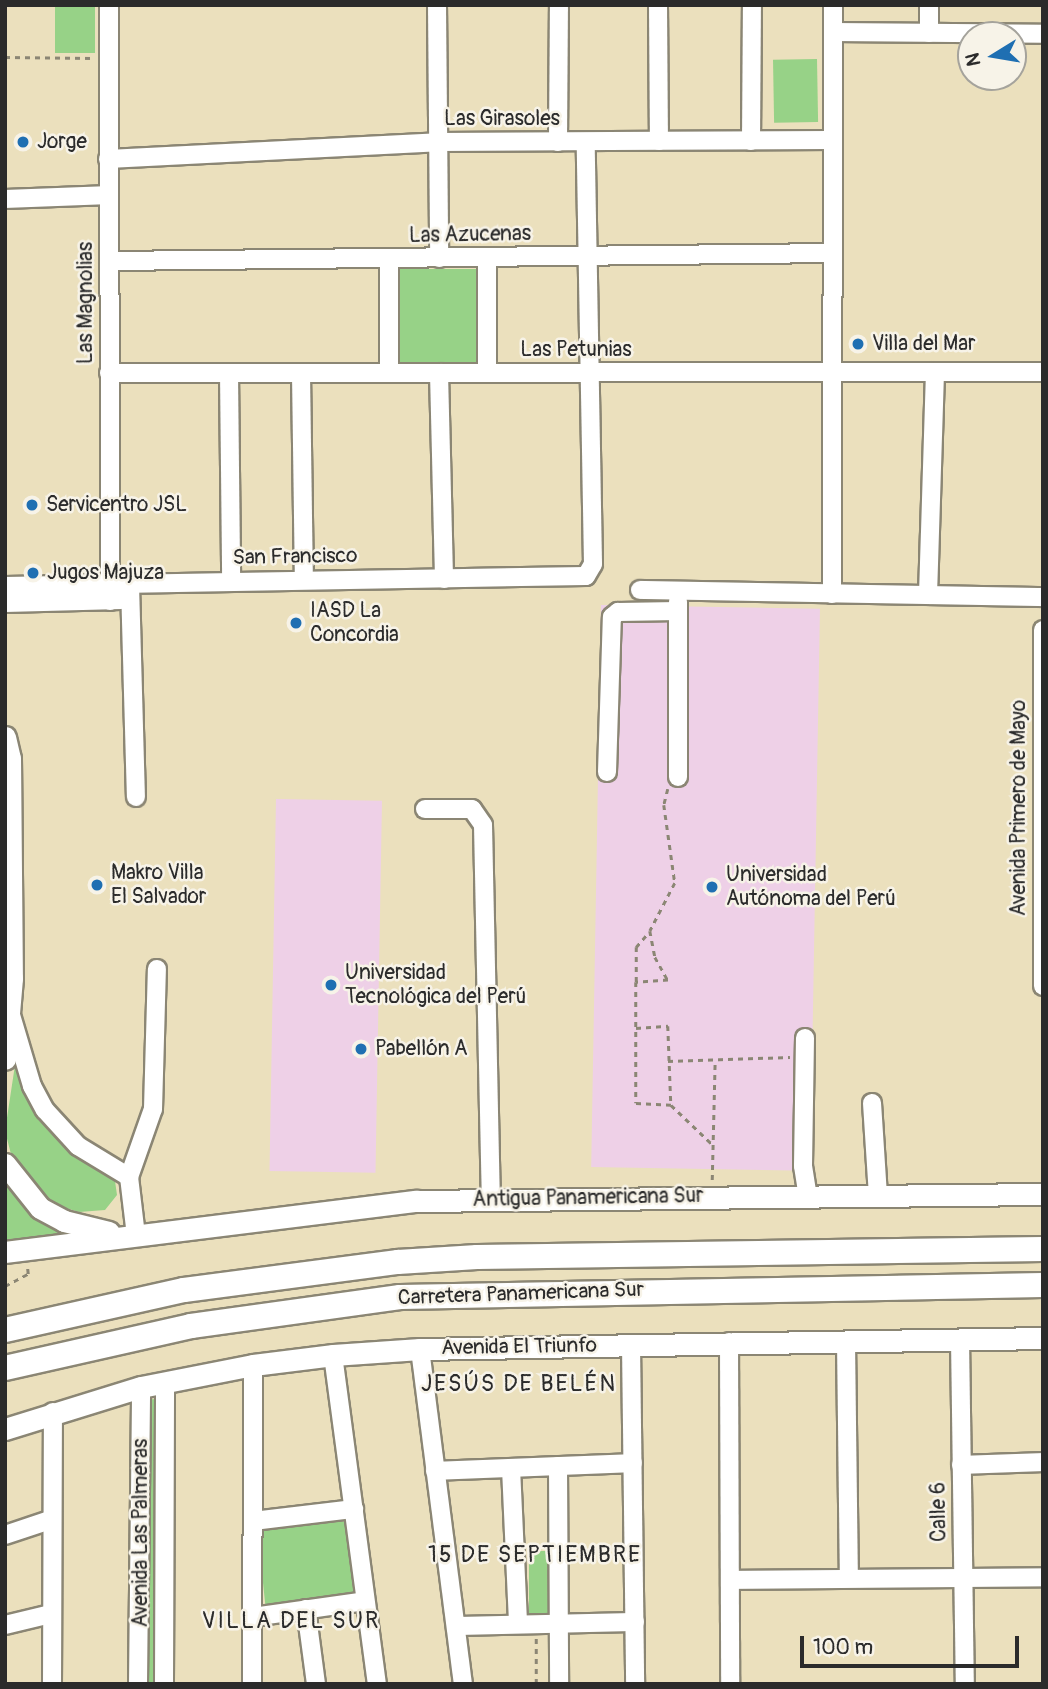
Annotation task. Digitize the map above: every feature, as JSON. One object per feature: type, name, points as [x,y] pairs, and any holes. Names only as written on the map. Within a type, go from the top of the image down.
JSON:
[{"type":"highway","name":"Carretera Panamericana Sur","points":[[5,1330],[184,1290],[398,1262],[477,1256],[1043,1249]]},
{"type":"highway","name":"Carretera Panamericana Sur","points":[[5,1368],[191,1326],[400,1297],[1043,1285]]},
{"type":"main road","points":[[5,737],[10,758],[10,1014],[5,1059]]},
{"type":"main road","points":[[5,1164],[40,1208],[89,1229],[136,1236]]},
{"type":"main road","name":"Antigua Panamericana Sur","points":[[5,1252],[416,1200],[1043,1194]]},
{"type":"main road","name":"Antigua Panamericana Sur","points":[[5,1266],[136,1236]]},
{"type":"main road","name":"Avenida El Triunfo","points":[[5,1429],[141,1387],[253,1365],[333,1355],[420,1349],[1043,1338]]},
{"type":"street","name":"Las Magnolias","points":[[109,5],[110,593]]},
{"type":"street","points":[[437,5],[439,258]]},
{"type":"street","points":[[558,142],[559,5]]},
{"type":"street","points":[[658,5],[659,141]]},
{"type":"street","points":[[751,141],[752,5]]},
{"type":"street","points":[[832,594],[833,5]]},
{"type":"street","points":[[929,5],[929,33]]},
{"type":"street","points":[[833,32],[1043,34]]},
{"type":"street","name":"Las Girasoles","points":[[108,159],[438,142],[831,141]]},
{"type":"street","points":[[586,142],[589,373]]},
{"type":"street","points":[[5,199],[108,195]]},
{"type":"street","name":"Las Azucenas","points":[[109,261],[831,253]]},
{"type":"street","points":[[487,257],[487,373]]},
{"type":"street","points":[[389,258],[389,373]]},
{"type":"street","points":[[928,596],[935,372]]},
{"type":"street","name":"Las Petunias","points":[[109,373],[1043,372]]},
{"type":"street","points":[[229,373],[231,581]]},
{"type":"street","points":[[300,373],[304,579]]},
{"type":"street","points":[[439,373],[443,579]]},
{"type":"street","name":"San Francisco","points":[[5,586],[130,593],[231,581],[586,576],[593,564],[589,373]]},
{"type":"street","points":[[640,590],[1043,597]]},
{"type":"street","points":[[678,591],[678,777]]},
{"type":"street","name":"San Francisco","points":[[5,603],[110,593]]},
{"type":"street","points":[[130,593],[136,797]]},
{"type":"street","points":[[607,772],[612,617],[618,612],[678,611]]},
{"type":"street","name":"Avenida Primero de Mayo","points":[[1043,630],[1043,986]]},
{"type":"street","points":[[425,809],[472,810],[483,825],[491,1199]]},
{"type":"street","points":[[136,1236],[130,1177],[153,1109],[157,969]]},
{"type":"street","points":[[10,1014],[32,1086],[46,1110],[78,1146],[130,1177]]},
{"type":"street","points":[[805,1038],[803,1166],[808,1196]]},
{"type":"street","points":[[872,1104],[878,1195]]},
{"type":"street","name":"Calle 6","points":[[960,1339],[964,1684]]},
{"type":"street","points":[[846,1341],[849,1578]]},
{"type":"street","points":[[729,1342],[730,1684]]},
{"type":"street","points":[[631,1344],[635,1684]]},
{"type":"street","points":[[420,1349],[463,1684]]},
{"type":"street","points":[[333,1355],[377,1684]]},
{"type":"street","points":[[253,1365],[253,1684]]},
{"type":"street","name":"Avenida Las Palmeras","points":[[164,1684],[165,1383]]},
{"type":"street","points":[[138,1684],[141,1387]]},
{"type":"street","points":[[52,1684],[50,1520],[53,1412]]},
{"type":"street","points":[[961,1465],[1043,1462]]},
{"type":"street","points":[[435,1471],[633,1463]]},
{"type":"street","points":[[558,1466],[559,1684]]},
{"type":"street","points":[[511,1468],[527,1623]]},
{"type":"street","points":[[253,1521],[354,1509]]},
{"type":"street","points":[[5,1535],[50,1520]]},
{"type":"street","points":[[730,1580],[1043,1577]]},
{"type":"street","points":[[253,1617],[365,1601]]},
{"type":"street","points":[[306,1609],[316,1684]]},
{"type":"street","points":[[5,1625],[51,1614]]},
{"type":"street","points":[[456,1626],[635,1622]]},
{"type":"path","points":[[5,57],[107,58]]},
{"type":"path","points":[[678,777],[667,790],[664,805],[676,883],[650,931],[636,947],[636,1103],[671,1105],[713,1145]]},
{"type":"path","points":[[636,982],[668,980],[655,957],[650,931]]},
{"type":"path","points":[[636,1028],[668,1026],[671,1105]]},
{"type":"path","points":[[668,1061],[805,1057]]},
{"type":"path","points":[[712,1197],[715,1060]]},
{"type":"path","points":[[5,1286],[28,1274],[27,1262]]},
{"type":"path","points":[[527,1623],[536,1684]]},
{"type":"shaded area","name":"Universidad Autónoma del Perú","points":[[601,605],[820,609],[810,1171],[591,1167]]},
{"type":"shaded area","name":"Universidad Tecnológica del Perú","points":[[276,799],[382,801],[375,1173],[270,1171]]},
{"type":"green space","points":[[55,5],[95,5],[95,53],[55,53]]},
{"type":"green space","points":[[817,59],[818,122],[774,123],[773,60]]},
{"type":"green space","points":[[393,269],[483,269],[483,366],[393,366]]},
{"type":"green space","points":[[15,1065],[27,1092],[114,1174],[117,1195],[105,1210],[79,1212],[59,1206],[39,1192],[12,1158],[5,1131]]},
{"type":"green space","points":[[5,1184],[36,1217],[74,1233],[5,1243]]},
{"type":"green space","points":[[147,1401],[159,1401],[159,1684],[144,1684]]},
{"type":"green space","points":[[346,1521],[354,1597],[265,1606],[257,1530]]},
{"type":"green space","points":[[529,1551],[553,1551],[553,1614],[529,1614]]},
{"type":"place","name":"Jorge","points":[[23,142]]},
{"type":"place","name":"Villa del Mar","points":[[858,344]]},
{"type":"place","name":"Servicentro JSL","points":[[32,505]]},
{"type":"place","name":"Jugos Majuza","points":[[33,573]]},
{"type":"place","name":"IASD La Concordia","points":[[296,623]]},
{"type":"place","name":"Makro Villa El Salvador","points":[[97,885]]},
{"type":"place","name":"Universidad Autónoma del Perú","points":[[712,887]]},
{"type":"place","name":"Universidad Tecnológica del Perú","points":[[331,985]]},
{"type":"place","name":"Pabellón A","points":[[361,1049]]},
{"type":"district","name":"JESÚS DE BELÉN","points":[[519,1384]]},
{"type":"district","name":"15 DE SEPTIEMBRE","points":[[535,1555]]},
{"type":"district","name":"VILLA DEL SUR","points":[[291,1621]]}]
